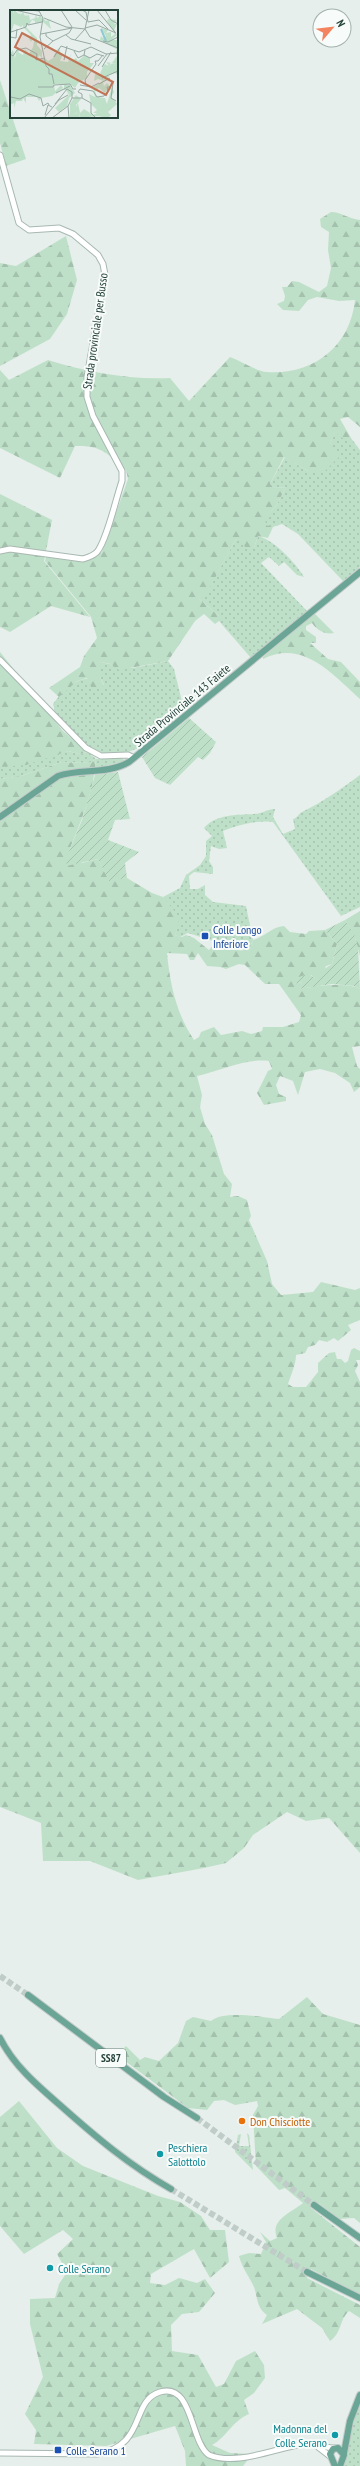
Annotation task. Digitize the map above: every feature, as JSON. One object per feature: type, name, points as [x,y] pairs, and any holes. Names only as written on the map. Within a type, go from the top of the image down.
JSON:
[{"type":"main road","name":"Strada Provinciale 143 Faiete","points":[[0,817],[58,776],[116,769],[134,758],[360,572]]},
{"type":"main road","name":"SS87","points":[[28,1995],[164,2097],[197,2118]]},
{"type":"main road","points":[[0,2038],[8,2053],[26,2074],[85,2127],[136,2169],[171,2189]]},
{"type":"main road","points":[[314,2205],[360,2238]]},
{"type":"main road","points":[[341,2224],[360,2243]]},
{"type":"main road","points":[[306,2272],[360,2297]]},
{"type":"main road","points":[[330,2284],[360,2302]]},
{"type":"main road","points":[[340,2466],[347,2436],[360,2395]]},
{"type":"main road","points":[[335,2466],[331,2458],[331,2452],[347,2436]]},
{"type":"main road","points":[[336,2448],[343,2456]]},
{"type":"main road","points":[[331,2458],[338,2462],[343,2456]]},
{"type":"street","name":"Strada provinciale per Busso","points":[[0,155],[19,223],[29,230],[59,228],[73,234],[98,254],[103,264],[105,275],[87,377],[86,397],[93,416],[122,471],[122,481],[103,539],[98,551],[92,556],[83,559],[10,549],[0,551]]},
{"type":"street","points":[[0,660],[86,748],[101,756],[128,755],[134,758]]},
{"type":"street","points":[[0,2453],[97,2454],[110,2452],[122,2445],[130,2436],[148,2399],[159,2392],[170,2391],[178,2395],[186,2403],[204,2450],[218,2461],[238,2462],[304,2444],[317,2447],[336,2448]]},
{"type":"street","points":[[317,2447],[331,2458]]},
{"type":"green space","points":[[0,80],[10,110],[10,118],[13,118],[26,159],[6,166],[0,143]]},
{"type":"green space","points":[[331,212],[360,220],[360,427],[348,417],[340,419],[351,438],[347,441],[335,433],[330,444],[339,457],[325,471],[308,471],[284,457],[270,484],[275,488],[286,487],[276,506],[265,518],[266,525],[273,527],[268,538],[258,536],[254,548],[249,550],[236,539],[208,591],[198,598],[219,616],[219,621],[215,624],[204,614],[195,621],[168,661],[119,670],[111,664],[100,662],[100,677],[104,686],[93,691],[87,678],[77,681],[59,697],[49,688],[80,667],[84,656],[97,638],[91,617],[45,561],[46,557],[84,562],[92,559],[102,552],[128,479],[126,470],[114,459],[103,451],[91,447],[75,446],[60,478],[0,448],[0,370],[9,380],[48,360],[108,374],[139,378],[170,378],[189,401],[230,357],[253,368],[267,372],[284,372],[299,369],[314,363],[326,355],[346,332],[352,317],[355,300],[339,301],[317,297],[308,300],[299,311],[283,310],[277,304],[284,301],[285,296],[282,287],[287,287],[292,281],[299,282],[319,292],[327,286],[331,268],[328,250],[329,232],[321,227],[320,219]]},
{"type":"green space","points":[[66,236],[77,280],[67,314],[50,339],[0,366],[0,263],[16,266]]},
{"type":"green space","points":[[335,432],[347,440],[351,438],[360,450],[360,567],[343,581],[298,534],[282,524],[273,527],[265,525],[264,518],[276,506],[286,487],[275,488],[270,484],[285,457],[308,471],[330,444]]},
{"type":"green space","points":[[0,494],[52,520],[44,561],[90,617],[51,606],[10,632],[0,627]]},
{"type":"green space","points":[[258,536],[271,542],[284,552],[304,577],[297,575],[284,562],[279,566],[269,557],[261,563],[307,611],[251,658],[219,621],[219,616],[198,598],[208,590],[236,539],[254,548]]},
{"type":"green space","points":[[314,613],[334,633],[322,631],[316,628],[312,623],[306,626],[306,630],[316,637],[316,643],[310,643],[328,659],[341,662],[360,682],[360,699],[328,670],[304,656],[291,653],[278,654],[263,659],[263,657]]},
{"type":"green space","points":[[0,652],[63,731],[88,752],[79,754],[68,751],[26,765],[0,767]]},
{"type":"green space","points":[[168,661],[174,669],[185,714],[153,740],[141,747],[128,752],[115,754],[102,753],[88,748],[79,740],[55,712],[53,704],[67,688],[76,682],[88,679],[104,685],[100,677],[99,662],[133,668]]},
{"type":"green space","points":[[189,718],[216,742],[210,753],[203,760],[198,757],[170,785],[155,778],[142,757]]},
{"type":"green space","points":[[68,751],[79,754],[88,752],[96,759],[89,763],[62,762],[21,776],[0,779],[0,767]]},
{"type":"green space","points":[[122,758],[125,761],[95,769],[96,759]]},
{"type":"green space","points":[[96,759],[93,783],[69,851],[82,863],[98,859],[109,880],[127,878],[152,893],[163,897],[176,913],[179,923],[175,935],[182,937],[186,935],[194,938],[209,950],[213,945],[243,951],[249,950],[253,940],[272,930],[284,926],[290,932],[306,934],[309,931],[325,930],[337,944],[332,964],[326,966],[320,981],[311,975],[294,984],[302,982],[300,989],[339,985],[360,989],[360,1046],[352,1047],[357,1066],[360,1069],[360,1087],[354,1092],[350,1083],[335,1073],[320,1069],[305,1072],[298,1095],[293,1081],[280,1076],[276,1085],[279,1094],[286,1097],[286,1101],[264,1105],[257,1093],[268,1071],[272,1069],[269,1061],[251,1061],[197,1076],[202,1095],[200,1107],[205,1124],[212,1135],[224,1174],[232,1184],[230,1197],[238,1196],[247,1200],[251,1216],[249,1220],[267,1261],[272,1284],[281,1295],[313,1292],[321,1282],[355,1290],[360,1288],[360,1320],[348,1325],[351,1330],[338,1341],[334,1338],[327,1342],[319,1340],[315,1345],[308,1347],[305,1353],[296,1355],[288,1384],[293,1387],[306,1387],[318,1372],[318,1363],[329,1353],[335,1352],[337,1359],[341,1359],[345,1363],[348,1361],[351,1350],[354,1348],[360,1351],[360,1360],[356,1360],[358,1365],[355,1371],[360,1382],[360,1853],[329,1818],[306,1821],[287,1812],[253,1835],[244,1848],[226,1863],[138,1880],[90,1861],[43,1861],[41,1823],[0,1807],[0,779],[21,776],[62,762],[89,763]],"holes":[[[167,953],[187,954],[190,960],[194,960],[198,953],[207,966],[226,969],[239,964],[245,965],[265,984],[279,984],[301,1015],[299,1022],[283,1027],[263,1027],[262,1031],[251,1034],[242,1031],[221,1035],[214,1027],[201,1032],[199,1037],[194,1040],[178,1009],[172,987]]]},
{"type":"green space","points":[[118,772],[130,819],[115,820],[108,840],[139,852],[125,863],[127,878],[109,881],[98,859],[66,866],[69,851],[82,820],[95,775]]},
{"type":"green space","points":[[360,775],[360,907],[341,916],[273,822],[254,822],[223,831],[227,848],[219,849],[211,846],[209,861],[213,867],[213,874],[194,872],[189,876],[190,889],[198,889],[205,885],[205,895],[213,902],[246,906],[253,940],[249,950],[244,951],[213,945],[213,941],[188,933],[180,937],[175,935],[177,918],[163,897],[180,888],[186,875],[200,865],[206,856],[206,841],[212,836],[204,828],[209,823],[227,816],[257,814],[275,809],[273,817],[283,834],[295,829],[293,819],[325,800]]},
{"type":"green space","points":[[360,911],[360,956],[354,934],[345,920]]},
{"type":"green space","points":[[345,920],[354,933],[358,948],[360,989],[354,986],[332,984],[299,989],[302,982],[294,984],[299,977],[308,974],[320,980],[321,971],[332,964],[337,944],[325,930]]},
{"type":"green space","points":[[307,1997],[323,2014],[360,2025],[360,2223],[354,2218],[340,2219],[318,2203],[314,2202],[311,2208],[360,2247],[360,2295],[311,2269],[307,2278],[360,2305],[360,2318],[349,2311],[337,2334],[330,2341],[322,2328],[297,2309],[262,2324],[267,2315],[259,2306],[254,2287],[240,2260],[239,2256],[249,2253],[261,2254],[266,2242],[260,2232],[270,2241],[277,2238],[276,2226],[278,2222],[303,2203],[285,2188],[279,2190],[256,2166],[253,2115],[258,2106],[257,2101],[235,2105],[224,2100],[214,2101],[207,2110],[188,2108],[117,2055],[126,2046],[140,2060],[145,2057],[159,2061],[178,2043],[186,2021],[193,2017],[211,2021],[224,2016],[234,2015],[279,2019]]},
{"type":"green space","points":[[19,2101],[57,2148],[83,2166],[158,2196],[180,2202],[201,2216],[210,2230],[225,2230],[229,2262],[210,2278],[194,2249],[151,2274],[150,2283],[165,2285],[179,2278],[197,2283],[205,2279],[215,2293],[199,2312],[182,2314],[171,2325],[172,2351],[198,2355],[216,2387],[224,2384],[236,2361],[255,2351],[264,2365],[265,2378],[254,2393],[244,2400],[249,2414],[238,2421],[222,2438],[212,2445],[230,2453],[252,2454],[243,2466],[186,2466],[185,2451],[175,2426],[106,2446],[34,2444],[36,2430],[25,2414],[43,2377],[30,2324],[30,2299],[55,2298],[59,2284],[67,2272],[57,2254],[73,2239],[63,2230],[24,2254],[0,2226],[0,2117]]},
{"type":"green space","points":[[247,2133],[249,2135],[253,2170],[235,2152],[238,2135],[241,2134],[239,2146],[249,2146]]},
{"type":"green space","points":[[360,2403],[360,2466],[344,2466],[357,2408]]},
{"type":"tunnel","points":[[0,1976],[28,1995]]},
{"type":"tunnel","points":[[197,2118],[314,2205]]},
{"type":"tunnel","points":[[171,2189],[307,2272]]},
{"type":"place","name":"Colle Longo Inferiore","points":[[205,936]]},
{"type":"place","name":"Don Chisciotte","points":[[242,2121]]},
{"type":"place","name":"Peschiera Salottolo","points":[[160,2154]]},
{"type":"place","name":"Colle Serano","points":[[50,2268]]},
{"type":"place","name":"Madonna del Colle Serano","points":[[335,2435]]},
{"type":"place","name":"Colle Serano 1","points":[[58,2450]]}]
